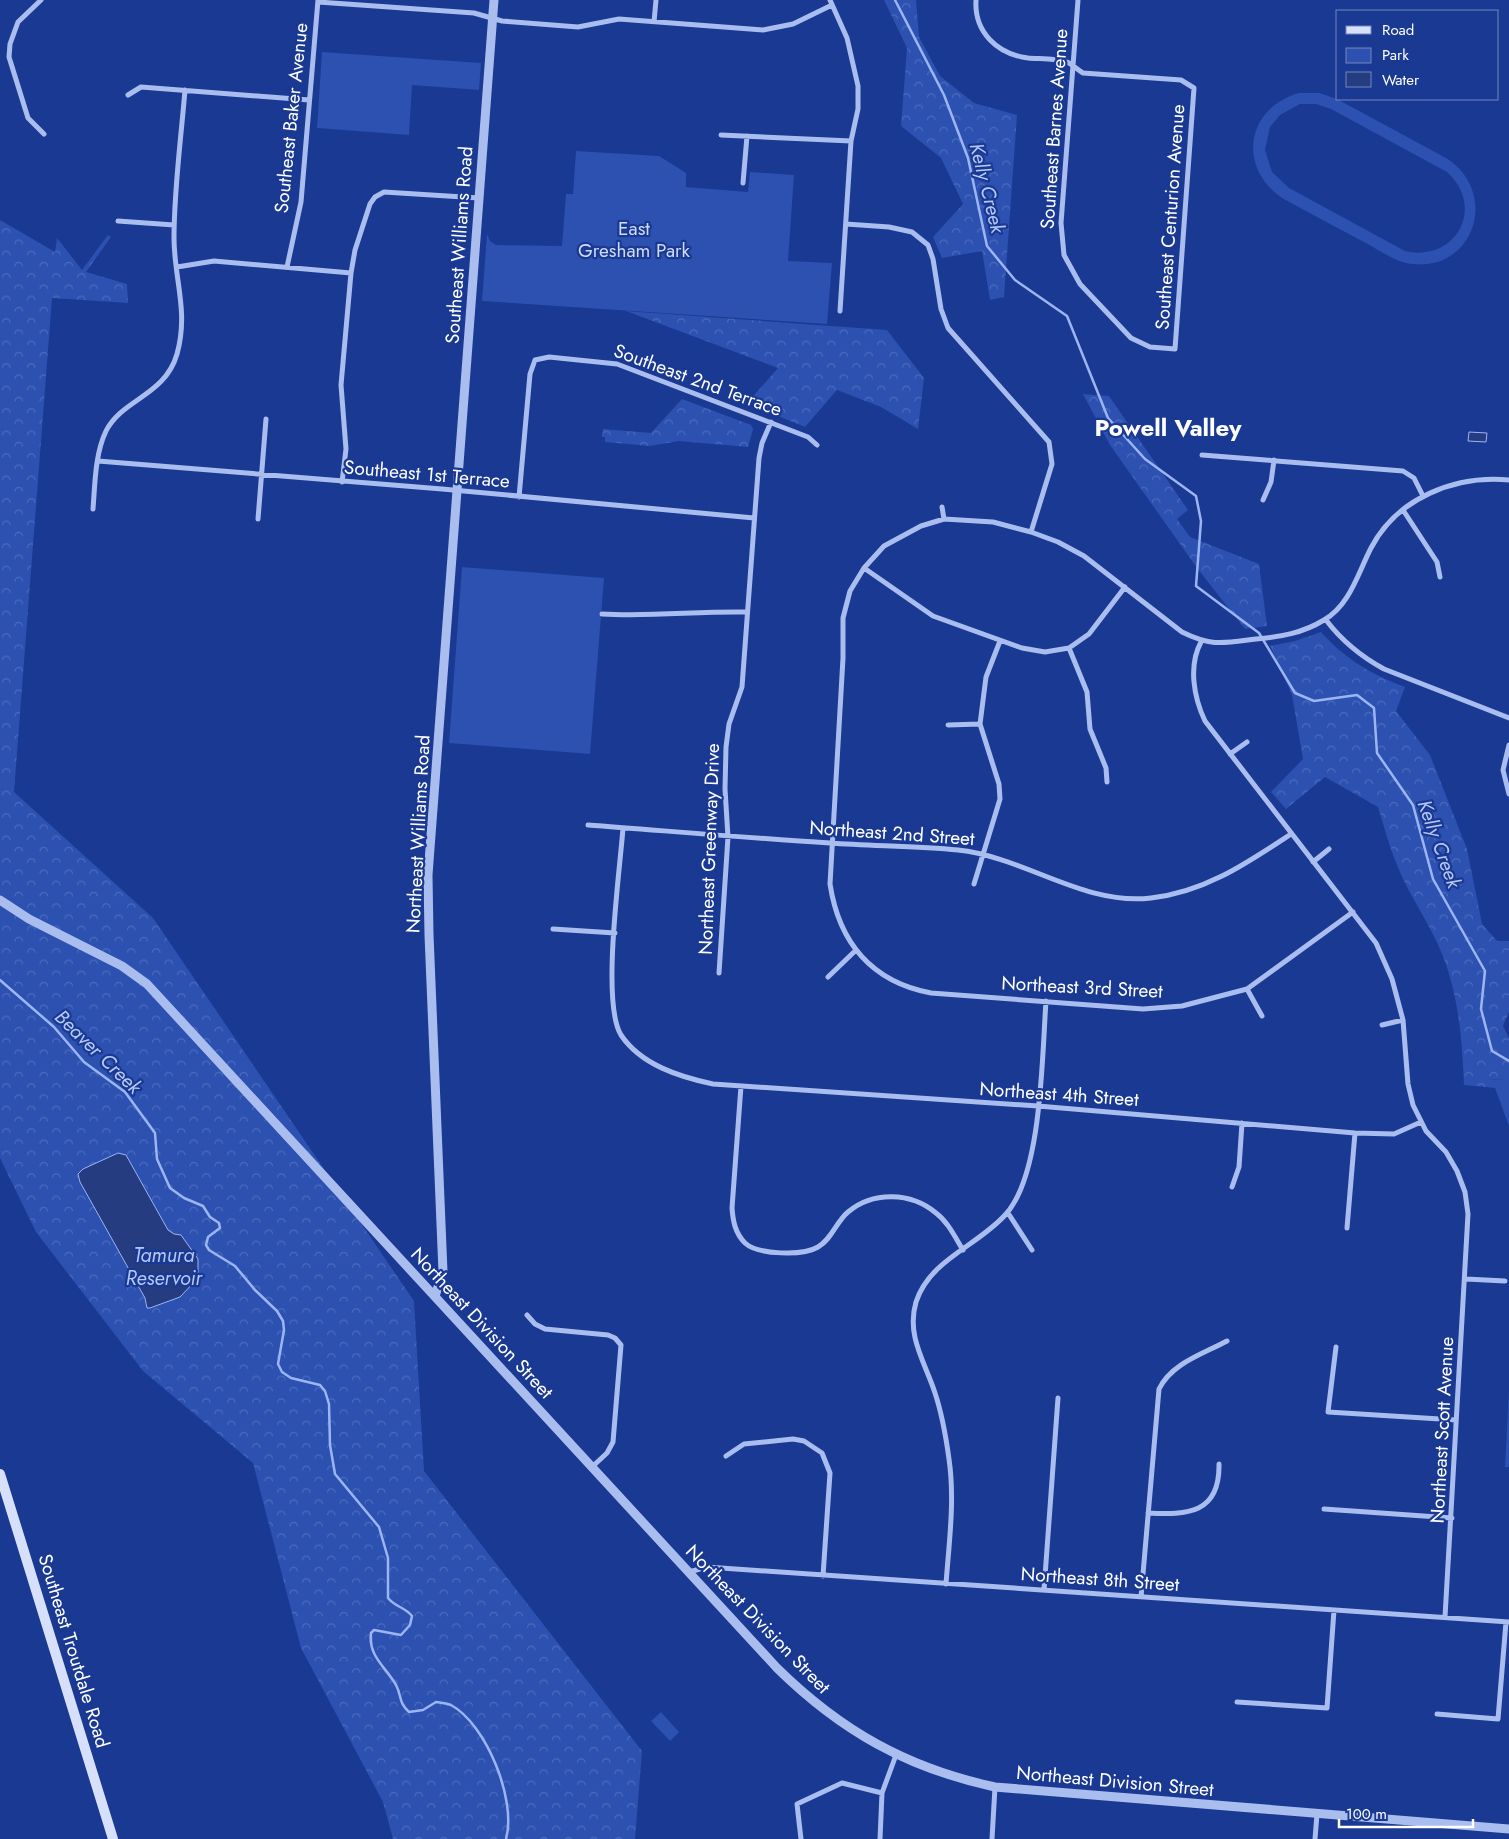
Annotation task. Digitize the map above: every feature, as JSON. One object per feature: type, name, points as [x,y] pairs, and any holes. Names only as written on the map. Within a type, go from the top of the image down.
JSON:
[{"type":"main road","name":"Southeast Troutdale Road","points":[[0,1474],[113,1839]]},
{"type":"street","points":[[41,0],[18,22],[13,33],[9,57],[28,118],[44,134]]},
{"type":"street","name":"Southeast Williams Road","points":[[457,492],[494,0]]},
{"type":"street","points":[[654,22],[656,0]]},
{"type":"street","points":[[976,0],[977,16],[982,30],[996,47],[1020,57],[1066,62],[1072,66]]},
{"type":"street","name":"Southeast Barnes Avenue","points":[[1078,0],[1061,228],[1064,255],[1080,284],[1130,338],[1150,347],[1175,349]]},
{"type":"street","points":[[318,1],[474,13],[493,18],[578,27],[619,19],[774,29],[793,24],[831,2],[847,38],[858,86],[858,109],[851,141],[840,311]]},
{"type":"street","name":"Southeast Baker Avenue","points":[[287,267],[301,202],[318,1]]},
{"type":"street","name":"Southeast Centurion Avenue","points":[[1072,66],[1083,73],[1181,80],[1194,88],[1175,349]]},
{"type":"street","points":[[128,95],[142,87],[309,100]]},
{"type":"street","points":[[93,509],[98,461],[106,430],[120,414],[152,391],[165,378],[176,356],[182,303],[174,225],[185,90]]},
{"type":"street","points":[[721,135],[851,141]]},
{"type":"street","points":[[743,183],[747,136]]},
{"type":"street","points":[[342,482],[346,449],[341,384],[351,273],[355,250],[370,204],[375,196],[384,192],[479,198]]},
{"type":"street","points":[[118,221],[174,225]]},
{"type":"street","points":[[846,224],[889,227],[912,232],[928,244],[933,259],[941,308],[948,328],[1049,442],[1052,464],[1031,532]]},
{"type":"street","points":[[177,267],[214,261],[351,273]]},
{"type":"street","name":"Southeast 2nd Terrace","points":[[519,497],[530,374],[535,360],[549,357],[616,364],[772,422],[808,437],[817,445]]},
{"type":"street","points":[[258,519],[266,419]]},
{"type":"street","name":"Northeast Greenway Drive","points":[[719,973],[728,837],[725,782],[726,747],[730,724],[742,687],[746,612],[759,458],[762,443],[772,422]]},
{"type":"street","points":[[1202,455],[1403,471],[1414,478],[1423,496]]},
{"type":"street","points":[[1263,500],[1271,482],[1274,460]]},
{"type":"street","name":"Southeast 1st Terrace","points":[[98,461],[754,518]]},
{"type":"street","points":[[942,507],[944,519],[993,522],[1031,532],[1058,542],[1084,556],[1182,632],[1200,642],[1217,644],[1297,634],[1326,620],[1341,605],[1353,588],[1371,547],[1380,533],[1403,510],[1423,496],[1464,481],[1509,480]]},
{"type":"street","name":"Northeast Williams Road","points":[[435,1296],[442,1272],[428,897],[457,492]]},
{"type":"street","points":[[1403,510],[1437,562],[1440,578]]},
{"type":"street","name":"Northeast 3rd Street","points":[[944,519],[899,536],[884,546],[864,568],[850,591],[843,618],[843,658],[829,874],[837,916],[855,951],[881,974],[900,984],[921,991],[1143,1009],[1168,1008],[1207,1001],[1247,989],[1353,912]]},
{"type":"street","points":[[864,568],[933,616],[1000,641],[1045,652],[1069,648],[1089,634],[1125,587]]},
{"type":"street","points":[[602,614],[639,616],[708,611],[746,612]]},
{"type":"street","points":[[1326,620],[1346,644],[1384,669],[1509,718]]},
{"type":"street","points":[[974,884],[1000,799],[999,784],[980,724],[986,677],[1000,641]]},
{"type":"street","name":"Northeast Scott Avenue","points":[[1200,642],[1195,663],[1198,702],[1210,730],[1376,943],[1385,960],[1403,1020],[1408,1084],[1413,1104],[1421,1122],[1432,1139],[1446,1152],[1462,1181],[1468,1214],[1468,1245],[1445,1617]]},
{"type":"street","points":[[1069,648],[1087,692],[1090,729],[1106,768],[1107,782]]},
{"type":"street","points":[[948,725],[980,724]]},
{"type":"street","points":[[1230,754],[1247,742]]},
{"type":"street","points":[[1509,744],[1503,770],[1509,794]]},
{"type":"street","name":"Northeast 2nd Street","points":[[588,825],[728,837],[959,850],[983,854],[1096,894],[1130,899],[1150,898],[1189,891],[1218,879],[1291,834]]},
{"type":"street","name":"Northeast 4th Street","points":[[623,828],[612,1003],[620,1033],[628,1043],[648,1060],[692,1080],[741,1086],[1038,1106],[1355,1133],[1394,1134],[1421,1122]]},
{"type":"street","points":[[1313,862],[1329,848]]},
{"type":"street","name":"Northeast Division Street","points":[[0,900],[29,919],[122,966],[141,978],[777,1668],[815,1703],[853,1731],[896,1755],[948,1775],[995,1787],[1509,1829]]},
{"type":"street","points":[[553,929],[615,933]]},
{"type":"street","points":[[828,977],[855,951]]},
{"type":"street","points":[[1247,989],[1262,1016]]},
{"type":"street","points":[[946,1584],[952,1508],[950,1461],[935,1392],[915,1344],[913,1323],[916,1303],[924,1284],[936,1268],[987,1233],[1008,1213],[1023,1183],[1032,1156],[1046,1002]]},
{"type":"street","points":[[1382,1025],[1403,1020]]},
{"type":"street","points":[[741,1086],[732,1208],[738,1235],[746,1244],[755,1249],[793,1253],[813,1250],[821,1245],[840,1220],[856,1206],[876,1198],[897,1196],[918,1201],[936,1212],[963,1250]]},
{"type":"street","points":[[1232,1187],[1239,1167],[1242,1123]]},
{"type":"street","points":[[1347,1228],[1355,1133]]},
{"type":"street","points":[[1008,1213],[1032,1250]]},
{"type":"street","points":[[1466,1279],[1505,1281]]},
{"type":"street","points":[[527,1314],[535,1324],[545,1329],[608,1335],[615,1338],[621,1345],[613,1442],[608,1453],[592,1467]]},
{"type":"street","points":[[1141,1597],[1158,1389],[1170,1372],[1227,1341]]},
{"type":"street","points":[[1336,1347],[1328,1412],[1456,1420]]},
{"type":"street","points":[[1044,1590],[1058,1398]]},
{"type":"street","points":[[726,1456],[744,1444],[793,1439],[804,1441],[822,1453],[830,1473],[823,1576]]},
{"type":"street","points":[[1148,1513],[1178,1515],[1191,1513],[1201,1508],[1216,1490],[1220,1480],[1219,1464]]},
{"type":"street","points":[[1324,1509],[1452,1518]]},
{"type":"street","name":"Northeast 8th Street","points":[[689,1572],[707,1566],[823,1576],[1508,1622]]},
{"type":"street","points":[[1237,1702],[1327,1708],[1334,1610]]},
{"type":"street","points":[[1437,1714],[1498,1719],[1508,1622]]},
{"type":"street","points":[[880,1839],[882,1792],[896,1755]]},
{"type":"street","points":[[801,1839],[797,1804],[842,1782],[882,1792]]},
{"type":"street","points":[[992,1839],[995,1787]]},
{"type":"street","points":[[1315,1839],[1317,1814]]},
{"type":"green space","points":[[884,0],[916,0],[919,37],[940,76],[974,103],[1017,115],[1004,297],[990,300],[982,251],[942,258],[933,237],[963,204],[941,158],[901,126],[907,48]]},
{"type":"green space","points":[[322,52],[481,63],[479,90],[412,85],[409,135],[317,128]]},
{"type":"green space","points":[[1299,93],[1319,93],[1339,100],[1446,158],[1462,172],[1472,189],[1475,208],[1473,226],[1465,242],[1452,255],[1434,263],[1406,263],[1387,255],[1282,198],[1268,185],[1258,171],[1254,155],[1254,140],[1258,125],[1268,111],[1281,101]],"holes":[[[1300,104],[1316,104],[1331,109],[1447,172],[1458,186],[1464,201],[1464,216],[1460,229],[1451,241],[1439,249],[1423,252],[1405,251],[1289,188],[1272,172],[1265,150],[1270,127],[1280,115]]]},
{"type":"green space","name":"East Gresham Park","points":[[576,151],[659,156],[686,173],[686,187],[748,192],[750,172],[794,175],[788,261],[832,263],[827,324],[482,301],[487,234],[490,241],[496,245],[562,246],[566,194],[573,194]]},
{"type":"green space","points":[[0,220],[55,252],[57,238],[82,270],[108,235],[111,237],[86,272],[127,284],[128,303],[52,298],[14,792],[153,918],[414,1301],[424,1471],[642,1751],[635,1839],[393,1839],[383,1802],[301,1648],[253,1463],[143,1371],[36,1232],[0,1158]]},
{"type":"green space","points":[[626,311],[887,330],[924,378],[918,429],[881,407],[837,390],[805,427],[778,416],[779,413],[748,402],[778,368]]},
{"type":"green space","points":[[1083,394],[1109,396],[1188,510],[1177,519],[1190,537],[1259,564],[1267,626],[1245,629],[1197,568],[1110,445]]},
{"type":"green space","points":[[682,399],[751,425],[753,429],[748,447],[679,441],[650,446],[605,442],[605,437],[602,437],[603,429],[651,433]]},
{"type":"green space","points":[[462,567],[604,578],[590,754],[449,743]]},
{"type":"green space","points":[[1321,632],[1339,650],[1359,665],[1405,687],[1396,711],[1430,755],[1467,849],[1482,924],[1497,941],[1509,941],[1509,1012],[1503,1026],[1509,1038],[1509,1080],[1487,1079],[1486,1087],[1464,1085],[1459,1018],[1448,970],[1432,931],[1413,899],[1391,851],[1378,807],[1325,777],[1286,809],[1271,792],[1303,759],[1292,695],[1270,646],[1295,641]]},
{"type":"green space","points":[[1486,1079],[1509,1080],[1509,1126],[1495,1088],[1486,1087]]},
{"type":"green space","points":[[1509,1389],[1509,1467],[1505,1467]]},
{"type":"green space","points":[[661,1712],[679,1732],[670,1741],[651,1721]]},
{"type":"water","points":[[1469,432],[1487,433],[1486,442],[1468,441]]},
{"type":"water","name":"Tamura Reservoir","points":[[118,1153],[126,1155],[168,1230],[174,1234],[181,1235],[198,1259],[198,1278],[180,1297],[150,1308],[147,1308],[145,1298],[80,1182],[78,1174],[83,1169]]},
{"type":"waterway","name":"Kelly Creek","points":[[895,0],[944,95],[968,158],[987,246],[1015,280],[1067,316],[1108,418],[1145,459],[1196,496],[1201,521],[1196,586],[1259,633],[1295,693],[1314,701],[1357,695],[1374,708],[1377,753],[1413,805],[1433,879],[1485,971],[1481,1009],[1492,1051],[1509,1061]]},
{"type":"waterway","name":"Beaver Creek","points":[[0,980],[54,1027],[84,1062],[125,1092],[155,1133],[157,1159],[170,1188],[184,1198],[203,1206],[210,1217],[219,1223],[220,1228],[208,1237],[206,1245],[209,1250],[235,1266],[255,1290],[277,1311],[283,1321],[284,1330],[278,1364],[282,1372],[291,1378],[320,1385],[325,1391],[329,1404],[330,1445],[335,1474],[379,1527],[388,1558],[388,1598],[412,1616],[410,1625],[401,1635],[374,1630],[371,1633],[372,1648],[378,1660],[392,1678],[402,1702],[409,1712],[423,1710],[436,1702],[447,1704],[464,1715],[476,1728],[487,1745],[503,1784],[507,1804],[508,1823],[506,1839]]},
{"type":"district","name":"Powell Valley","points":[[1168,427]]}]
